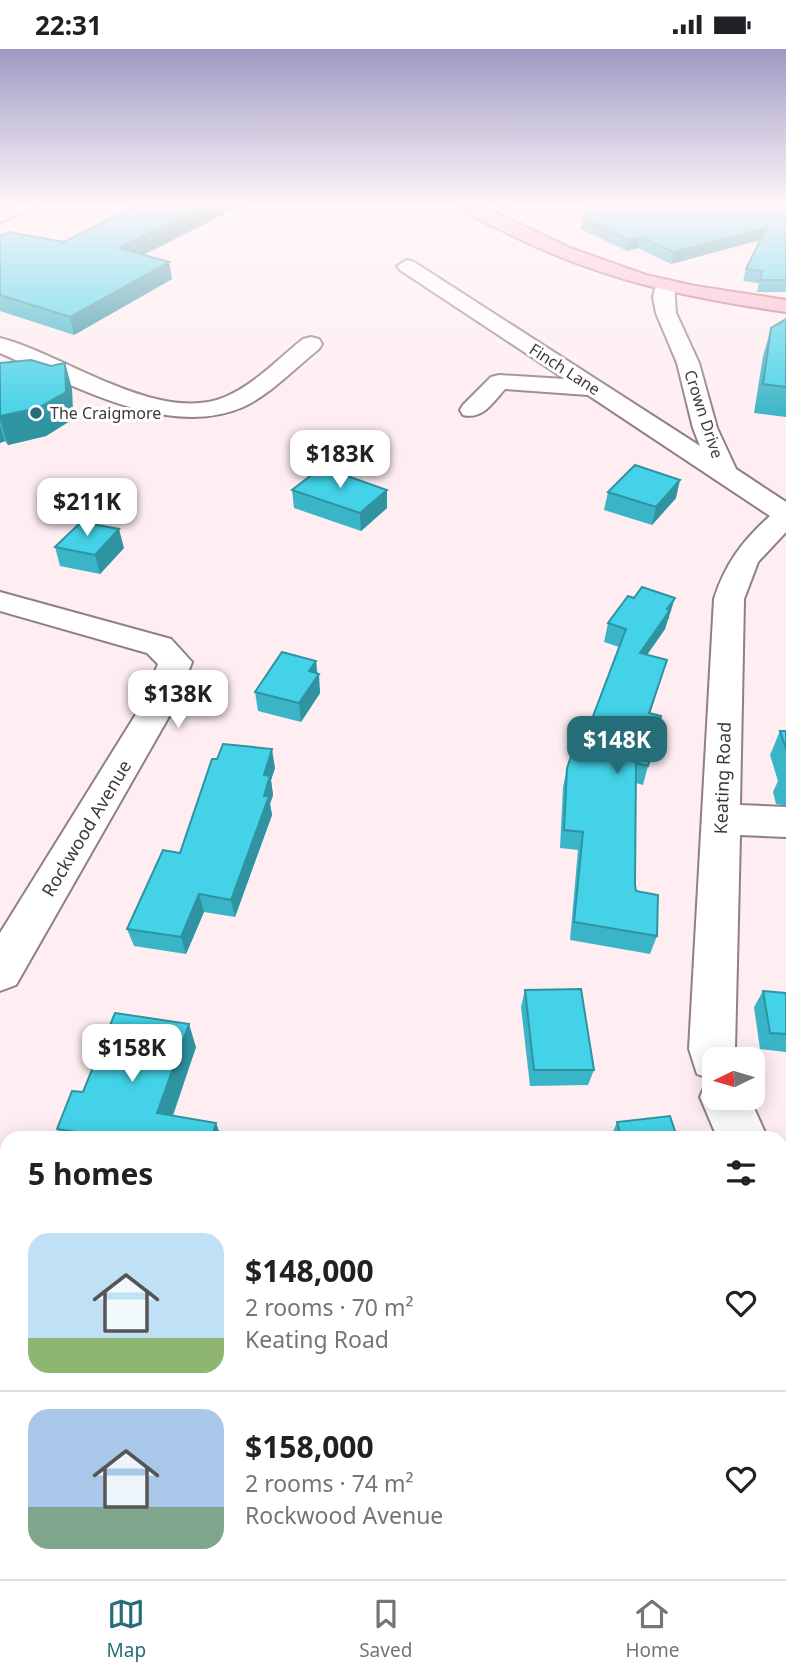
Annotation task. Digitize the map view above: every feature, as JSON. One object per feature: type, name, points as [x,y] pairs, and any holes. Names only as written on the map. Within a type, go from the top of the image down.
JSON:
[{"type":"main road","points":[[637,276],[664,285],[786,306]]},
{"type":"street","name":"Finch Lane","points":[[423,276],[724,473]]},
{"type":"street","name":"Crown Drive","points":[[664,285],[666,313],[688,363],[705,428],[724,473],[786,516]]},
{"type":"street","points":[[0,345],[122,395],[153,405],[198,412],[234,403],[311,344]]},
{"type":"street","points":[[472,410],[499,381],[594,388]]},
{"type":"street","name":"Keating Road","points":[[712,1047],[729,599],[736,572],[746,554],[786,516]]},
{"type":"street","name":"Rockwood Avenue","points":[[0,601],[159,646],[175,662],[158,706],[0,972]]},
{"type":"street","points":[[720,819],[786,822]]},
{"type":"street","points":[[730,1110],[739,1131]]},
{"type":"building","points":[[0,276],[143,276],[70,317],[0,295]]},
{"type":"building","points":[[761,276],[786,276],[786,280],[760,280]]},
{"type":"building","points":[[786,319],[786,387],[763,384],[771,328]]},
{"type":"building","points":[[31,360],[51,366],[65,363],[66,392],[38,408],[0,416],[0,363]]},
{"type":"building","points":[[635,465],[680,480],[656,507],[608,492]]},
{"type":"building","points":[[322,467],[387,490],[360,513],[292,490]]},
{"type":"building","points":[[81,522],[119,529],[95,555],[55,547]]},
{"type":"building","points":[[642,587],[675,598],[667,609],[670,610],[640,653],[667,660],[649,713],[661,716],[648,766],[636,763],[635,885],[636,891],[658,895],[657,936],[574,922],[583,832],[564,830],[567,768],[580,731],[587,732],[626,629],[608,623],[628,596],[634,598]]},
{"type":"building","points":[[282,652],[316,661],[309,671],[319,674],[299,703],[255,692]]},
{"type":"building","points":[[780,731],[786,731],[786,749]]},
{"type":"building","points":[[223,744],[272,749],[264,775],[270,776],[264,796],[269,796],[231,900],[199,894],[181,937],[127,929],[163,850],[180,853],[212,759],[217,759]]},
{"type":"building","points":[[581,989],[594,1070],[534,1070],[525,990]]},
{"type":"building","points":[[763,991],[786,993],[786,1034],[770,1033]]},
{"type":"building","points":[[115,1013],[189,1024],[157,1113],[216,1123],[214,1131],[57,1129],[72,1091],[83,1092]]},
{"type":"building","points":[[670,1116],[675,1131],[619,1131],[617,1122]]},
{"type":"place","name":"The Craigmore","points":[[36,413]]}]
